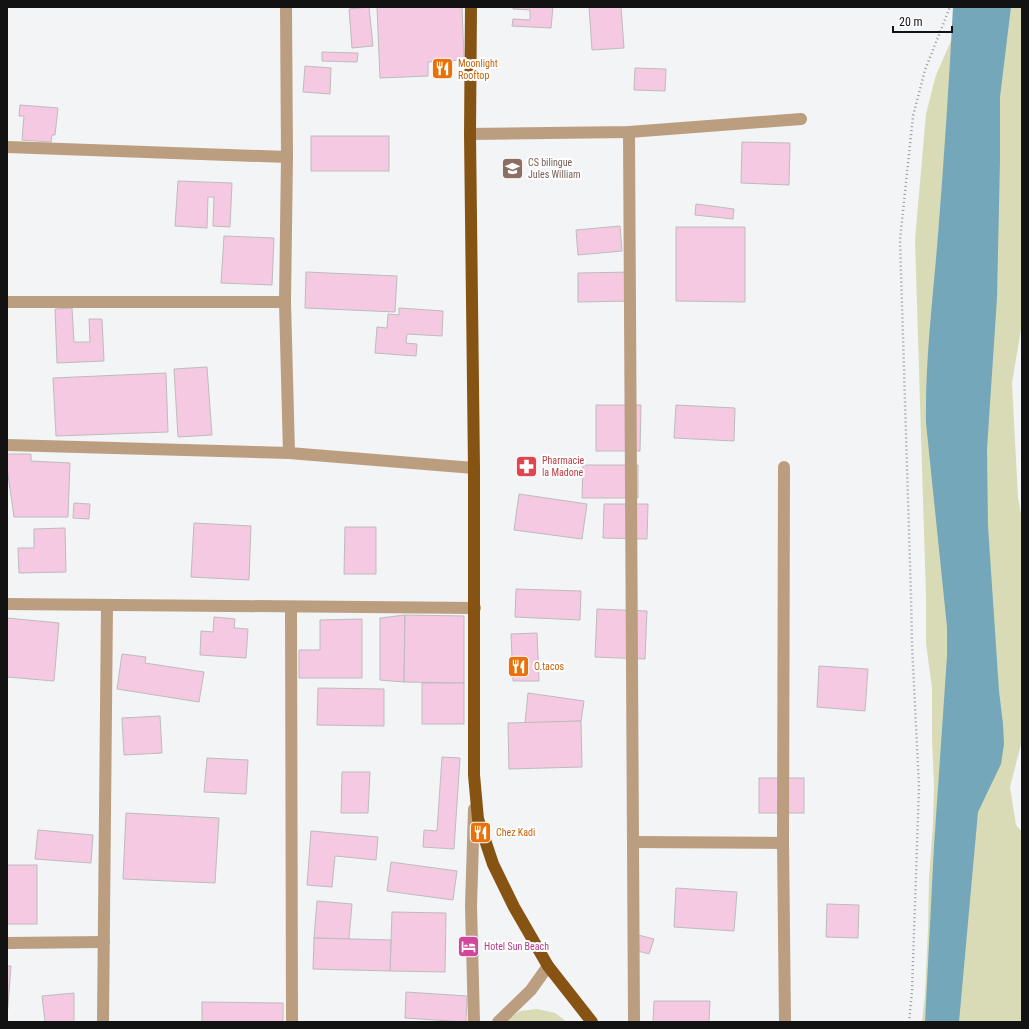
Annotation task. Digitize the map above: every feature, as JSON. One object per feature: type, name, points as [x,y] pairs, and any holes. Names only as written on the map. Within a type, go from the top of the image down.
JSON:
[{"type":"main road","points":[[471,7],[470,134],[475,608],[474,775],[478,820],[493,864],[514,907],[548,966],[592,1022]]},
{"type":"street","points":[[286,7],[286,302],[288,452]]},
{"type":"street","points":[[470,134],[629,132],[801,119]]},
{"type":"street","points":[[629,132],[634,1022]]},
{"type":"street","points":[[7,147],[287,157]]},
{"type":"street","points":[[7,302],[286,302]]},
{"type":"street","points":[[7,445],[288,452],[474,468]]},
{"type":"street","points":[[784,467],[783,843],[785,1022]]},
{"type":"street","points":[[7,604],[475,608]]},
{"type":"street","points":[[103,1022],[107,605]]},
{"type":"street","points":[[290,606],[292,1022]]},
{"type":"street","points":[[474,775],[471,906],[474,1022]]},
{"type":"street","points":[[633,842],[783,843]]},
{"type":"street","points":[[7,943],[104,942]]},
{"type":"street","points":[[498,1022],[531,990],[548,966]]},
{"type":"path","points":[[909,1022],[912,991],[919,787],[912,644],[900,240],[913,116],[924,70],[950,7]]},
{"type":"green space","points":[[966,7],[1022,7],[1022,323],[1012,383],[1018,498],[1022,519],[1022,740],[1010,787],[1016,825],[1022,832],[1022,1022],[922,1022],[925,995],[934,786],[932,688],[926,643],[926,596],[915,240],[926,114],[936,75]]},
{"type":"green space","points":[[537,1009],[555,1013],[567,1022],[504,1022],[520,1011]]},
{"type":"water","points":[[953,7],[1011,7],[1000,97],[997,298],[987,449],[988,526],[1004,744],[1001,764],[978,812],[959,1022],[925,1022],[934,846],[947,656],[947,627],[926,423],[926,399],[928,352],[938,235]]},
{"type":"building","points":[[369,7],[373,46],[352,48],[349,9]]},
{"type":"building","points":[[377,7],[462,7],[464,60],[428,62],[428,76],[380,78]]},
{"type":"building","points":[[513,7],[553,7],[551,28],[512,26],[513,19],[530,20],[530,10],[513,9]]},
{"type":"building","points":[[589,7],[621,7],[624,48],[592,50]]},
{"type":"building","points":[[322,52],[358,53],[357,62],[322,61]]},
{"type":"building","points":[[305,66],[331,68],[330,94],[303,92]]},
{"type":"building","points":[[635,68],[666,69],[665,91],[634,90]]},
{"type":"building","points":[[20,105],[58,108],[55,135],[52,135],[51,142],[22,140],[24,116],[19,116]]},
{"type":"building","points":[[311,136],[389,136],[389,171],[311,171]]},
{"type":"building","points":[[742,142],[790,143],[789,185],[741,183]]},
{"type":"building","points":[[178,181],[232,183],[230,227],[213,226],[214,197],[208,197],[207,228],[175,226]]},
{"type":"building","points":[[696,204],[734,209],[733,219],[695,215]]},
{"type":"building","points":[[620,226],[622,251],[578,255],[576,230]]},
{"type":"building","points":[[676,227],[745,227],[745,302],[676,301]]},
{"type":"building","points":[[224,236],[274,238],[272,285],[221,283]]},
{"type":"building","points":[[306,272],[397,276],[395,312],[305,308]]},
{"type":"building","points":[[634,272],[635,301],[578,302],[578,273]]},
{"type":"building","points":[[72,308],[74,342],[90,342],[89,319],[102,319],[104,361],[57,363],[55,309]]},
{"type":"building","points":[[399,308],[443,311],[442,336],[407,334],[406,343],[417,344],[416,356],[375,353],[377,327],[387,328],[388,314],[399,315]]},
{"type":"building","points":[[207,367],[212,435],[178,437],[174,369]]},
{"type":"building","points":[[166,373],[168,432],[56,436],[53,378]]},
{"type":"building","points":[[596,405],[641,405],[640,451],[596,451]]},
{"type":"building","points":[[676,405],[735,408],[734,441],[674,438]]},
{"type":"building","points":[[7,454],[31,454],[31,461],[70,463],[68,517],[14,517],[7,468]]},
{"type":"building","points":[[583,465],[638,465],[638,498],[582,498]]},
{"type":"building","points":[[519,494],[587,504],[582,539],[514,530]]},
{"type":"building","points":[[74,503],[90,504],[89,519],[73,518]]},
{"type":"building","points":[[604,504],[648,504],[647,539],[603,538]]},
{"type":"building","points":[[194,523],[251,526],[249,580],[191,577]]},
{"type":"building","points":[[345,527],[376,527],[376,574],[344,574]]},
{"type":"building","points":[[65,528],[66,572],[19,573],[18,548],[34,548],[34,529]]},
{"type":"building","points":[[516,589],[581,591],[580,620],[515,617]]},
{"type":"building","points":[[597,609],[647,611],[645,659],[595,657]]},
{"type":"building","points":[[405,615],[404,682],[380,680],[380,618]]},
{"type":"building","points":[[405,615],[464,616],[464,683],[404,682]]},
{"type":"building","points":[[214,617],[235,619],[234,628],[248,629],[246,658],[200,655],[201,631],[213,632]]},
{"type":"building","points":[[7,618],[59,623],[54,681],[7,677]]},
{"type":"building","points":[[362,619],[362,678],[299,678],[299,650],[320,650],[320,620]]},
{"type":"building","points":[[537,633],[539,681],[513,681],[511,634]]},
{"type":"building","points":[[122,654],[146,657],[145,663],[204,672],[199,702],[117,689]]},
{"type":"building","points":[[819,666],[868,669],[865,711],[817,707]]},
{"type":"building","points":[[422,683],[464,683],[464,724],[422,724]]},
{"type":"building","points":[[318,688],[384,689],[384,726],[317,725]]},
{"type":"building","points":[[528,693],[584,701],[581,721],[525,723]]},
{"type":"building","points":[[160,716],[162,753],[124,755],[122,718]]},
{"type":"building","points":[[581,721],[582,767],[509,769],[508,723]]},
{"type":"building","points":[[442,757],[460,758],[454,849],[423,847],[424,830],[437,831]]},
{"type":"building","points":[[207,758],[248,760],[246,794],[204,792]]},
{"type":"building","points":[[342,772],[370,772],[368,813],[341,813]]},
{"type":"building","points":[[759,778],[804,778],[804,813],[759,813]]},
{"type":"building","points":[[126,813],[219,818],[215,883],[123,879]]},
{"type":"building","points":[[38,830],[93,835],[91,863],[35,859]]},
{"type":"building","points":[[311,831],[378,837],[376,860],[335,856],[332,887],[307,885]]},
{"type":"building","points":[[391,862],[457,871],[453,900],[387,891]]},
{"type":"building","points":[[7,865],[37,865],[37,924],[7,924]]},
{"type":"building","points":[[676,888],[737,892],[734,931],[674,927]]},
{"type":"building","points":[[317,901],[352,904],[349,939],[314,938]]},
{"type":"building","points":[[827,904],[859,905],[858,938],[826,937]]},
{"type":"building","points":[[392,912],[446,913],[445,972],[390,971]]},
{"type":"building","points":[[634,934],[654,939],[649,954],[630,949]]},
{"type":"building","points":[[314,938],[391,940],[390,971],[313,969]]},
{"type":"building","points":[[7,966],[11,966],[7,1017]]},
{"type":"building","points":[[406,992],[467,996],[466,1022],[405,1018]]},
{"type":"building","points":[[74,993],[74,1022],[45,1022],[42,996]]},
{"type":"building","points":[[654,1001],[710,1001],[709,1022],[653,1022]]},
{"type":"building","points":[[202,1002],[283,1003],[283,1022],[202,1022]]},
{"type":"place","name":"Moonlight Rooftop","points":[[443,69]]},
{"type":"place","name":"CS bilingue Jules William","points":[[513,168]]},
{"type":"place","name":"Pharmacie la Madone","points":[[527,466]]},
{"type":"place","name":"O.tacos","points":[[518,666]]},
{"type":"place","name":"Chez Kadi","points":[[481,832]]},
{"type":"place","name":"Hotel Sun Beach","points":[[468,946]]}]
